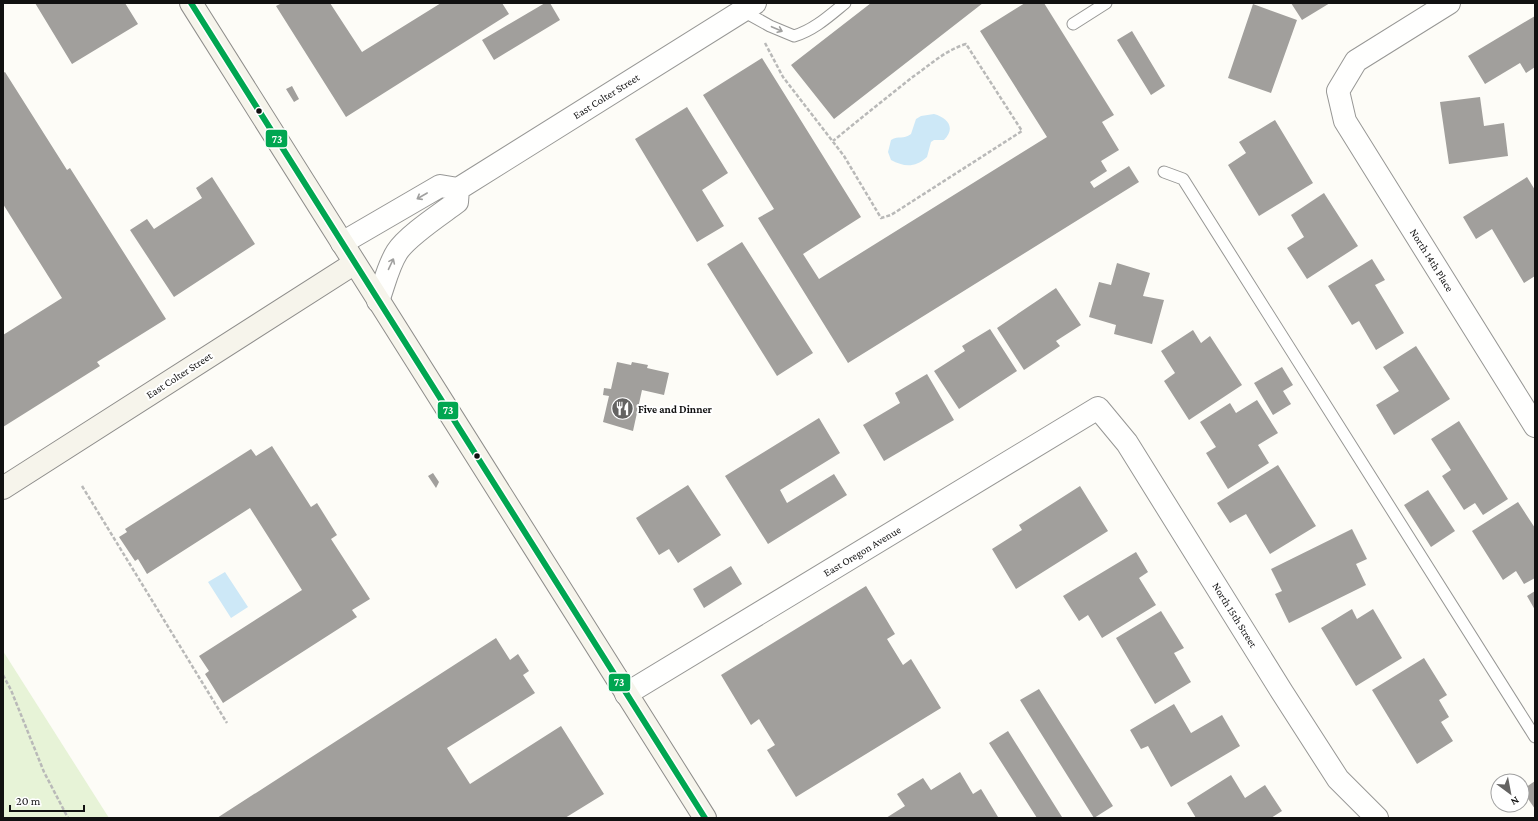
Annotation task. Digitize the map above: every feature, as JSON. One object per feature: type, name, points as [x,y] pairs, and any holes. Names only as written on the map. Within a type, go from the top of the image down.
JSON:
[{"type":"main road","points":[[191,3],[354,264],[705,818]]},
{"type":"main road","name":"East Colter Street","points":[[3,488],[354,264]]},
{"type":"street","name":"North 14th Place","points":[[1449,3],[1356,61],[1338,90],[1345,121],[1535,426]]},
{"type":"street","name":"East Colter Street","points":[[458,189],[749,7]]},
{"type":"street","points":[[342,243],[440,186],[458,189],[457,202],[412,236],[397,251],[388,270],[378,301]]},
{"type":"street","name":"East Oregon Avenue","points":[[626,694],[1098,408]]},
{"type":"street","name":"North 15th Street","points":[[1098,408],[1127,443],[1338,779],[1377,818]]},
{"type":"lane","points":[[749,7],[770,26],[794,36],[804,33],[845,3]]},
{"type":"lane","points":[[1073,24],[1106,3]]},
{"type":"lane","points":[[1164,172],[1183,179],[1535,737]]},
{"type":"path","points":[[763,39],[783,77],[844,156],[881,218],[891,215],[1022,131],[966,44],[953,48],[937,59],[833,141]]},
{"type":"path","points":[[82,486],[227,724]]},
{"type":"path","points":[[3,675],[14,697],[44,772],[68,818]]},
{"type":"green space","points":[[3,651],[109,818],[3,818]]},
{"type":"water","points":[[934,114],[943,118],[949,124],[950,128],[948,136],[944,140],[934,140],[931,142],[927,157],[923,161],[914,165],[900,164],[891,160],[888,152],[891,140],[908,136],[911,134],[916,119],[921,116]]},
{"type":"water","points":[[225,572],[248,607],[231,618],[208,582]]},
{"type":"building","points":[[35,3],[125,3],[138,24],[72,64]]},
{"type":"building","points":[[282,3],[330,3],[362,52],[441,3],[502,3],[509,14],[346,117],[276,6]]},
{"type":"building","points":[[545,3],[550,3],[560,20],[494,60],[482,40]]},
{"type":"building","points":[[871,3],[983,3],[834,119],[791,65]]},
{"type":"building","points":[[1025,3],[1044,3],[1114,115],[1102,122],[1119,150],[1101,161],[1107,171],[1090,182],[1094,188],[1129,166],[1139,182],[848,363],[758,218],[774,209],[703,95],[762,58],[861,217],[803,254],[819,279],[1047,137],[980,31]]},
{"type":"building","points":[[1291,3],[1330,3],[1302,20]]},
{"type":"building","points":[[1253,4],[1297,20],[1271,93],[1228,78]]},
{"type":"building","points":[[1535,16],[1535,67],[1526,73],[1520,63],[1485,84],[1468,56]]},
{"type":"building","points":[[1132,31],[1165,86],[1151,95],[1117,40]]},
{"type":"building","points":[[5,72],[67,170],[70,168],[166,319],[97,362],[100,366],[3,427],[3,335],[62,298],[3,204],[3,73]]},
{"type":"building","points":[[292,86],[299,99],[294,102],[286,89]]},
{"type":"building","points":[[1480,97],[1484,126],[1504,123],[1508,156],[1449,164],[1440,102]]},
{"type":"building","points":[[687,107],[728,173],[702,190],[724,226],[697,242],[635,139]]},
{"type":"building","points":[[1275,120],[1313,183],[1259,216],[1228,165],[1246,153],[1239,142]]},
{"type":"building","points":[[212,177],[255,244],[174,297],[130,230],[147,219],[154,229],[202,198],[196,188]]},
{"type":"building","points":[[1527,177],[1535,190],[1535,276],[1524,283],[1492,229],[1476,239],[1463,217]]},
{"type":"building","points":[[1324,193],[1358,246],[1307,279],[1287,248],[1304,237],[1291,215]]},
{"type":"building","points":[[742,242],[813,353],[777,376],[707,264]]},
{"type":"building","points":[[1372,259],[1385,280],[1375,285],[1404,333],[1376,350],[1359,321],[1352,325],[1328,286]]},
{"type":"building","points":[[1117,263],[1150,273],[1143,296],[1164,300],[1152,344],[1114,334],[1116,325],[1089,317],[1099,282],[1111,285]]},
{"type":"building","points":[[1056,288],[1081,325],[1056,341],[1060,346],[1024,370],[997,328]]},
{"type":"building","points":[[990,329],[1017,371],[959,409],[934,371],[965,351],[962,346]]},
{"type":"building","points":[[1193,330],[1201,343],[1210,336],[1242,385],[1189,420],[1164,381],[1175,373],[1161,351]]},
{"type":"building","points":[[1416,346],[1450,399],[1394,435],[1376,405],[1399,391],[1383,367]]},
{"type":"building","name":"Five and Dinner","points":[[617,362],[631,365],[632,362],[648,365],[647,368],[669,373],[664,395],[642,390],[633,431],[603,422],[609,396],[603,395],[604,388],[611,389]]},
{"type":"building","points":[[1282,367],[1293,385],[1283,391],[1291,404],[1273,415],[1254,383]]},
{"type":"building","points":[[927,374],[954,420],[884,461],[863,425],[900,403],[895,393]]},
{"type":"building","points":[[1257,400],[1278,433],[1258,445],[1269,463],[1228,489],[1206,453],[1216,447],[1200,422],[1230,403],[1236,413]]},
{"type":"building","points":[[819,418],[840,453],[780,490],[787,503],[834,474],[847,495],[768,544],[725,476]]},
{"type":"building","points":[[1459,421],[1508,499],[1483,515],[1475,503],[1464,510],[1442,476],[1451,470],[1431,439]]},
{"type":"building","points":[[272,446],[311,507],[317,503],[337,535],[331,539],[370,599],[352,610],[357,617],[223,703],[205,674],[209,671],[199,656],[302,590],[250,508],[147,574],[138,559],[135,561],[119,537],[127,532],[125,529],[251,449],[256,456]]},
{"type":"building","points":[[1278,465],[1316,526],[1270,554],[1246,514],[1230,523],[1217,503]]},
{"type":"building","points":[[433,473],[439,482],[436,488],[428,476]]},
{"type":"building","points":[[688,485],[721,535],[678,563],[669,549],[659,555],[636,518]]},
{"type":"building","points":[[1080,486],[1108,531],[1016,589],[992,549],[1022,530],[1019,525]]},
{"type":"building","points":[[1428,490],[1455,531],[1431,547],[1404,505]]},
{"type":"building","points":[[1518,502],[1535,528],[1535,578],[1524,584],[1516,571],[1503,580],[1472,531]]},
{"type":"building","points":[[1352,529],[1367,559],[1356,564],[1366,585],[1289,623],[1275,594],[1282,591],[1271,569]]},
{"type":"building","points":[[1136,552],[1148,572],[1139,578],[1156,605],[1102,638],[1088,615],[1079,621],[1063,596]]},
{"type":"building","points":[[731,566],[742,584],[704,608],[693,589]]},
{"type":"building","points":[[866,586],[895,634],[887,639],[903,665],[911,659],[941,708],[796,797],[767,750],[775,745],[759,719],[751,725],[721,675]]},
{"type":"building","points":[[1535,591],[1535,610],[1527,596]]},
{"type":"building","points":[[1352,609],[1357,619],[1373,609],[1402,658],[1356,686],[1321,628]]},
{"type":"building","points":[[1161,611],[1184,648],[1174,653],[1191,682],[1155,704],[1116,638]]},
{"type":"building","points":[[496,638],[510,660],[518,654],[529,671],[523,675],[535,693],[447,748],[470,784],[561,726],[604,794],[565,818],[217,818]]},
{"type":"building","points":[[1424,658],[1447,695],[1439,700],[1449,717],[1441,722],[1453,741],[1417,764],[1372,690]]},
{"type":"building","points":[[1039,689],[1113,806],[1094,818],[1020,700]]},
{"type":"building","points":[[1174,704],[1191,733],[1222,715],[1240,746],[1171,787],[1148,746],[1141,749],[1130,730]]},
{"type":"building","points":[[1008,731],[1062,817],[1061,818],[1037,818],[989,743]]},
{"type":"building","points":[[960,772],[973,794],[981,789],[998,817],[886,818],[905,806],[897,794],[923,778],[931,790]]},
{"type":"building","points":[[1231,775],[1245,798],[1265,785],[1282,811],[1271,818],[1196,818],[1187,803]]},
{"type":"building","points":[[1535,781],[1535,809],[1530,802],[1530,784]]},
{"type":"transit line","name":"73","points":[[191,3],[705,818]]},
{"type":"place","name":"Five and Dinner","points":[[622,409]]}]
